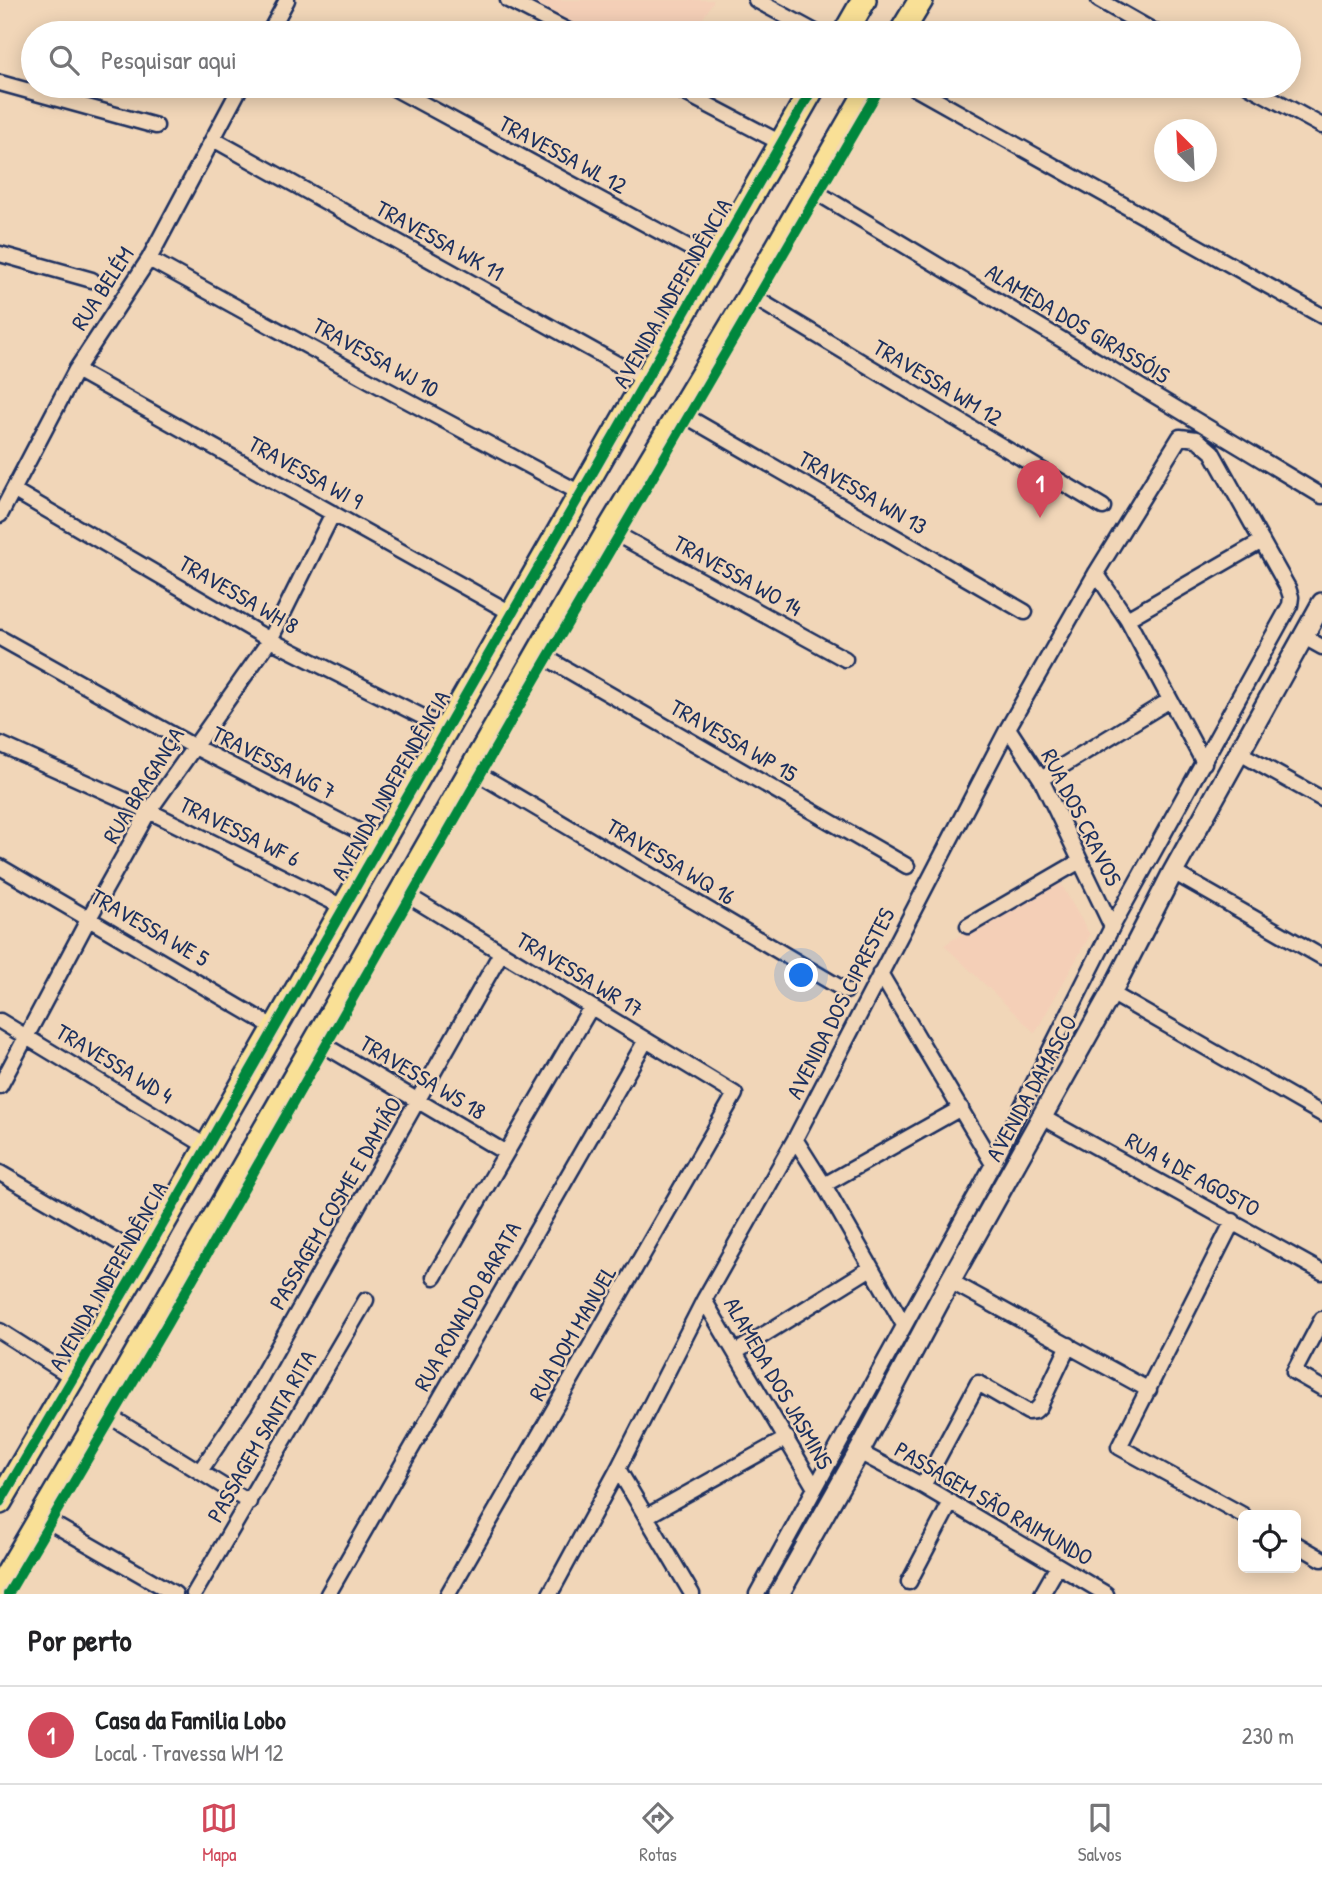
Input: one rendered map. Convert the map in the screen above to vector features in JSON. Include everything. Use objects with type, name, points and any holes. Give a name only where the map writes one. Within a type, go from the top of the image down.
[{"type":"main road","points":[[852,21],[864,0]]},
{"type":"main road","points":[[862,21],[874,0]]},
{"type":"main road","points":[[908,21],[921,0]]},
{"type":"main road","name":"AVENIDA INDEPENDÊNCIA","points":[[3,1491],[74,1378],[144,1257],[807,98]]},
{"type":"main road","points":[[824,166],[822,152],[851,98]]},
{"type":"main road","points":[[0,1587],[609,530],[750,295],[863,98]]},
{"type":"street","points":[[276,21],[287,0]]},
{"type":"street","points":[[508,0],[549,21]]},
{"type":"street","points":[[757,0],[795,21]]},
{"type":"street","points":[[1099,0],[1136,21]]},
{"type":"street","points":[[0,83],[21,89]]},
{"type":"street","points":[[54,98],[156,126]]},
{"type":"street","name":"RUA BELÉM","points":[[0,515],[76,370],[149,258],[235,98]]},
{"type":"street","name":"TRAVESSA WL 12","points":[[412,98],[714,261]]},
{"type":"street","points":[[695,98],[781,143]]},
{"type":"street","points":[[932,98],[1322,316]]},
{"type":"street","points":[[1271,98],[1322,126]]},
{"type":"street","name":"TRAVESSA WK 11","points":[[213,139],[646,380]]},
{"type":"street","name":"ALAMEDA DOS GIRASSÓIS","points":[[811,189],[1322,496]]},
{"type":"street","points":[[0,254],[92,279]]},
{"type":"street","name":"TRAVESSA WJ 10","points":[[149,258],[582,494]]},
{"type":"street","name":"TRAVESSA WM 12","points":[[750,295],[1103,507]]},
{"type":"street","name":"TRAVESSA WI 9","points":[[76,370],[513,614]]},
{"type":"street","name":"TRAVESSA WN 13","points":[[679,412],[1025,611]]},
{"type":"street","name":"AVENIDA DOS CIPRESTES","points":[[550,1594],[618,1469],[704,1300],[795,1139],[1008,729],[1096,573],[1180,437],[1197,439],[1212,452],[1262,541]]},
{"type":"street","name":"TRAVESSA WH 8","points":[[13,490],[270,640],[447,729]]},
{"type":"street","name":"RUA BRAGANÇA","points":[[0,1086],[149,811],[270,640],[333,513]]},
{"type":"street","name":"TRAVESSA WO 14","points":[[609,530],[845,660]]},
{"type":"street","points":[[1127,619],[1262,541]]},
{"type":"street","name":"AVENIDA DAMASCO","points":[[757,1594],[993,1164],[1112,927],[1290,606],[1288,588],[1262,541]]},
{"type":"street","points":[[1096,573],[1127,619],[1204,763]]},
{"type":"street","name":"AVENIDA DAMASCO","points":[[779,1594],[1111,993],[1238,752],[1322,604]]},
{"type":"street","points":[[1304,637],[1322,647]]},
{"type":"street","name":"TRAVESSA WG 7","points":[[0,638],[193,746],[382,842]]},
{"type":"street","name":"TRAVESSA WP 15","points":[[538,653],[907,866]]},
{"type":"street","points":[[1041,779],[1170,700]]},
{"type":"street","name":"RUA DOS CRAVOS","points":[[1008,729],[1041,779],[1112,927]]},
{"type":"street","name":"TRAVESSA WF 6","points":[[0,744],[149,811],[343,907]]},
{"type":"street","points":[[1238,752],[1322,799]]},
{"type":"street","name":"TRAVESSA WQ 16","points":[[472,770],[846,991]]},
{"type":"street","points":[[968,926],[1080,861]]},
{"type":"street","name":"TRAVESSA WE 5","points":[[0,867],[275,1028]]},
{"type":"street","points":[[1173,872],[1322,957]]},
{"type":"street","name":"TRAVESSA WR 17","points":[[402,892],[735,1094]]},
{"type":"street","name":"PASSAGEM COSME E DAMIÃO","points":[[200,1471],[245,1405],[501,953]]},
{"type":"street","points":[[880,973],[993,1164]]},
{"type":"street","points":[[1111,993],[1322,1114]]},
{"type":"street","points":[[434,1278],[591,1007]]},
{"type":"street","name":"TRAVESSA WD 4","points":[[0,1021],[206,1146]]},
{"type":"street","name":"RUA RONALDO BARATA","points":[[328,1594],[646,1040]]},
{"type":"street","name":"TRAVESSA WS 18","points":[[317,1041],[506,1153]]},
{"type":"street","name":"RUA DOM MANUEL","points":[[449,1594],[735,1094]]},
{"type":"street","points":[[824,1185],[961,1108]]},
{"type":"street","name":"RUA 4 DE AGOSTO","points":[[1042,1117],[1322,1272]]},
{"type":"street","points":[[795,1139],[904,1325]]},
{"type":"street","points":[[0,1173],[144,1257]]},
{"type":"street","points":[[1233,1221],[1119,1447],[1238,1512]]},
{"type":"street","points":[[736,1352],[871,1268]]},
{"type":"street","points":[[950,1281],[1149,1390]]},
{"type":"street","name":"PASSAGEM SANTA RITA","points":[[194,1594],[366,1300]]},
{"type":"street","name":"ALAMEDA DOS JASMINS","points":[[704,1300],[815,1488]]},
{"type":"street","points":[[1322,1319],[1294,1372],[1322,1388]]},
{"type":"street","points":[[0,1331],[74,1378]]},
{"type":"street","points":[[923,1486],[978,1382],[1028,1412],[1035,1411],[1040,1406],[1069,1345]]},
{"type":"street","points":[[103,1412],[249,1502]]},
{"type":"street","points":[[647,1516],[786,1438]]},
{"type":"street","name":"PASSAGEM SÃO RAIMUNDO","points":[[859,1452],[951,1502],[1107,1594]]},
{"type":"street","points":[[618,1469],[692,1594]]},
{"type":"street","points":[[909,1583],[951,1502]]},
{"type":"street","points":[[41,1517],[175,1594]]},
{"type":"street","points":[[1301,1547],[1322,1559]]},
{"type":"street","points":[[1042,1594],[1058,1566]]},
{"type":"shaded area","points":[[530,0],[714,0],[701,21],[568,21]]},
{"type":"shaded area","points":[[1057,877],[1090,935],[1035,1033],[944,945]]},
{"type":"cycle path","points":[[0,1502],[144,1257],[807,98]]},
{"type":"cycle path","points":[[8,1594],[167,1324],[520,705],[874,98]]},
{"type":"place","name":"Casa da Familia Lobo","points":[[1040,518]]}]
